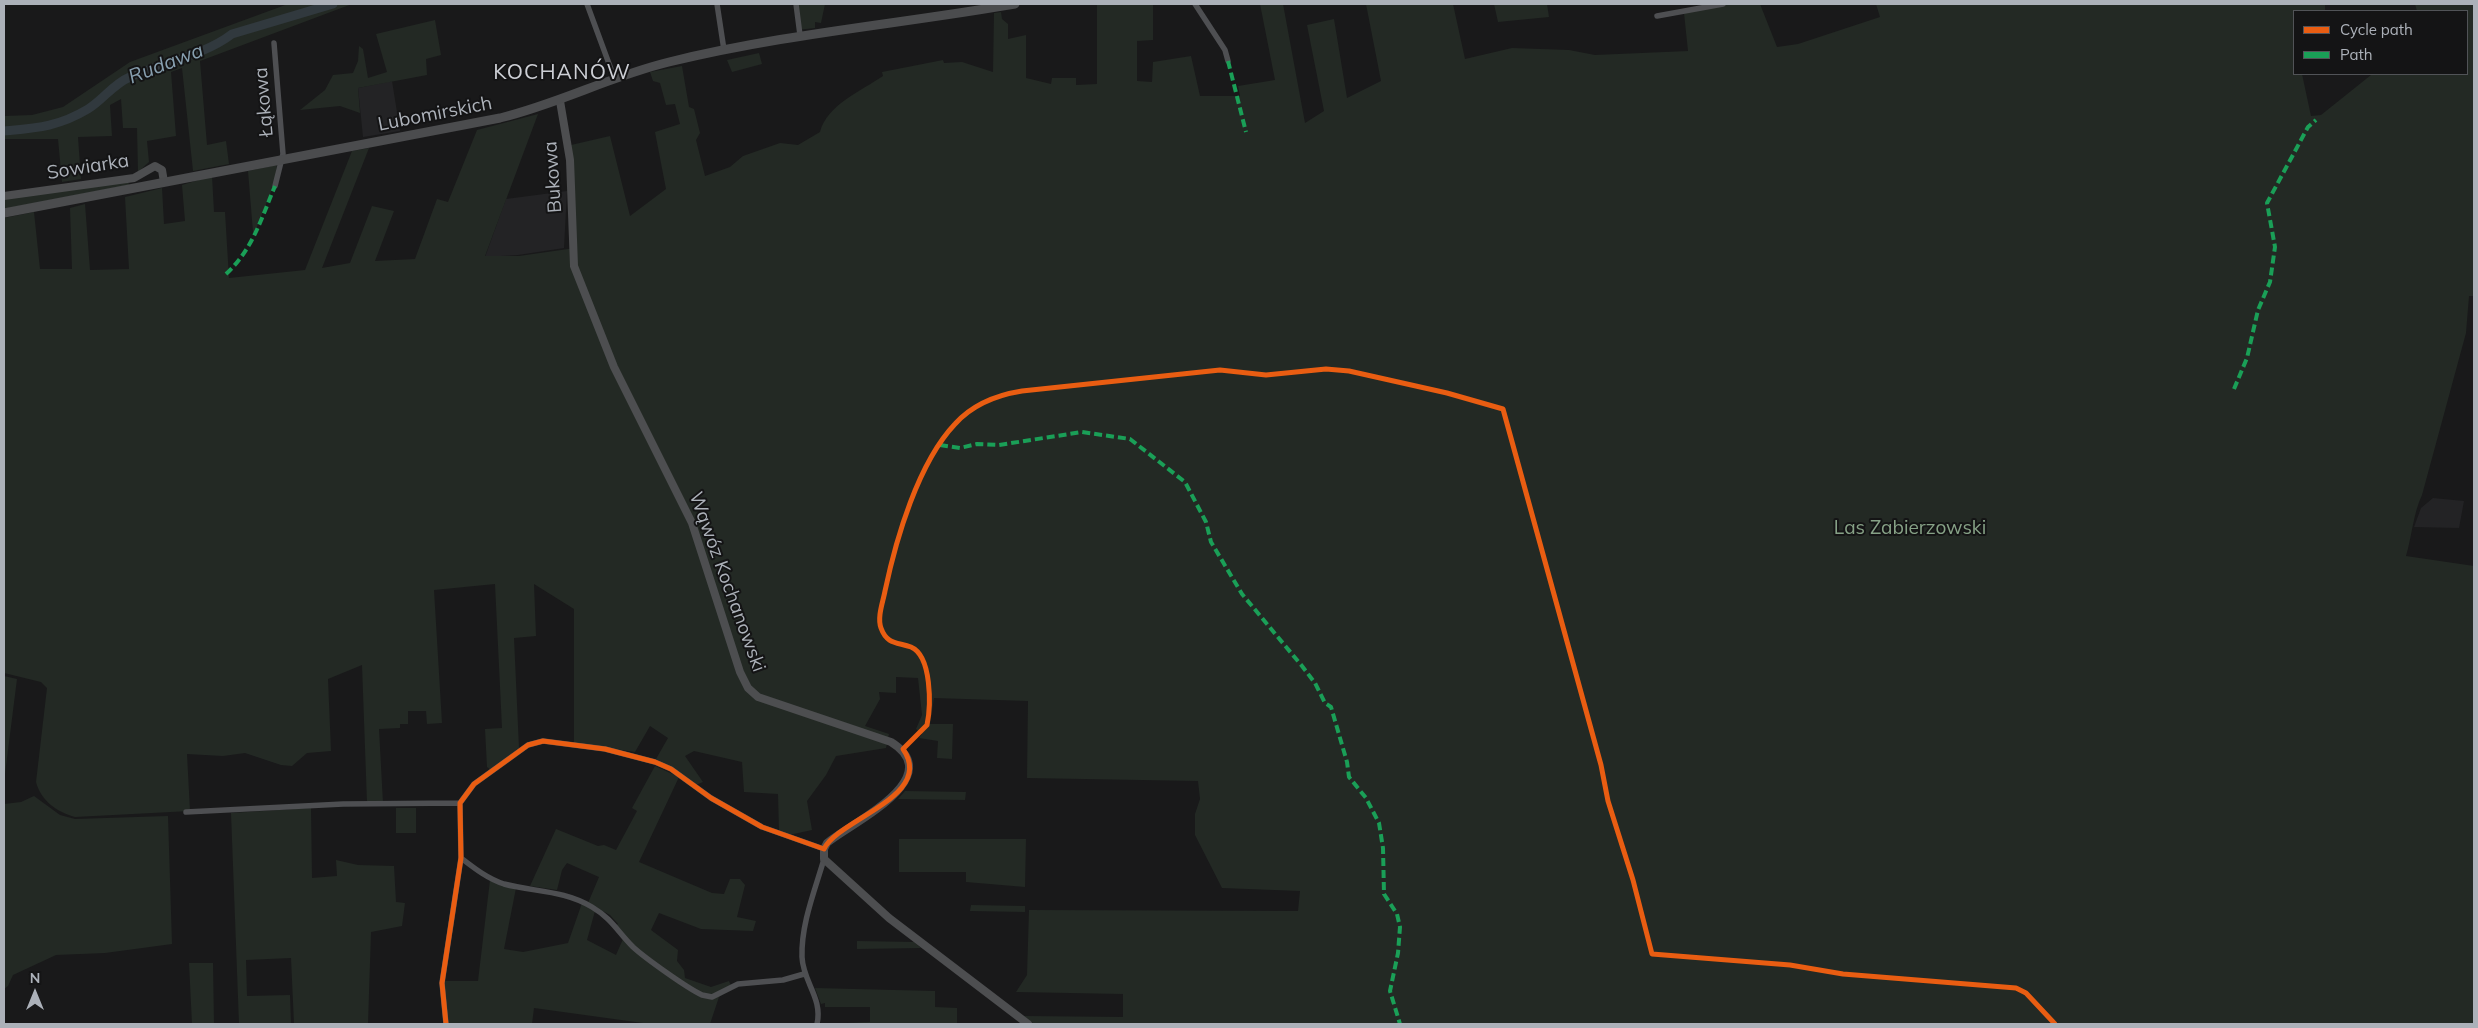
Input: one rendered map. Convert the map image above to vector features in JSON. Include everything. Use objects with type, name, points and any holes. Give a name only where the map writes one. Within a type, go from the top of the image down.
[{"type":"main road","name":"Lubomirskich","points":[[4,214],[487,121],[560,101],[656,66],[724,50],[800,35],[881,26],[974,7],[1015,4]]},
{"type":"street","points":[[587,4],[615,80]]},
{"type":"street","points":[[717,4],[724,50]]},
{"type":"street","points":[[796,4],[800,35]]},
{"type":"street","points":[[1195,4],[1224,50],[1228,61]]},
{"type":"street","points":[[1657,16],[1723,4]]},
{"type":"street","name":"Łąkowa","points":[[274,43],[283,159]]},
{"type":"street","name":"Bukowa","points":[[560,101],[570,160],[572,252]]},
{"type":"street","points":[[275,186],[283,159]]},
{"type":"street","name":"Sowiarka","points":[[4,196],[134,178],[155,166],[162,170],[164,182]]},
{"type":"street","name":"Wąwóz Kochanowski","points":[[572,252],[574,266],[580,283],[614,367],[692,523],[740,672],[748,688],[758,697],[775,704],[892,742],[902,749],[909,763],[908,773],[902,787],[882,804],[831,840],[824,849]]},
{"type":"street","points":[[446,1024],[442,983],[461,858],[460,803],[474,784],[528,744],[543,741],[605,749],[671,769],[735,813],[762,827],[824,849],[824,858],[802,937],[804,974],[819,1008],[817,1024]]},
{"type":"street","points":[[186,812],[344,804],[460,803]]},
{"type":"street","points":[[461,858],[488,877],[503,883],[562,893],[591,906],[614,923],[625,938],[645,957],[702,995],[712,996],[738,984],[783,980],[804,974]]},
{"type":"street","points":[[824,858],[888,918],[1028,1024]]},
{"type":"shaded area","points":[[392,81],[400,131],[363,137],[358,88]]},
{"type":"shaded area","points":[[567,191],[564,248],[518,255],[485,257],[506,199]]},
{"type":"shaded area","points":[[2433,498],[2464,501],[2459,528],[2414,527],[2421,508]]},
{"type":"green space","points":[[288,4],[352,4],[200,61],[207,145],[226,141],[229,164],[193,171],[182,68],[171,72],[176,136],[147,141],[149,162],[138,172],[137,128],[123,128],[121,99],[110,105],[112,136],[78,137],[81,179],[62,182],[58,139],[4,139],[4,116],[32,115],[63,107],[130,62]]},
{"type":"green space","points":[[794,4],[825,4],[821,23],[815,22],[815,28],[797,30]]},
{"type":"green space","name":"Las Zabierzowski","points":[[1097,4],[1153,4],[1153,40],[1137,41],[1137,81],[1152,82],[1153,62],[1191,56],[1200,96],[1240,96],[1238,86],[1275,80],[1260,4],[1283,4],[1305,123],[1324,111],[1307,25],[1334,19],[1347,98],[1381,81],[1366,4],[1453,4],[1465,59],[1512,48],[1569,50],[1595,55],[1688,51],[1684,13],[1727,4],[1760,4],[1777,47],[1798,44],[1880,17],[1876,4],[2325,4],[2325,10],[2293,10],[2293,75],[2302,75],[2311,116],[2321,115],[2371,75],[2468,75],[2468,10],[2417,10],[2415,4],[2474,4],[2474,296],[2469,296],[2466,333],[2406,556],[2474,566],[2474,1024],[1034,1024],[1024,1016],[1123,1017],[1123,994],[1016,992],[1027,975],[1029,910],[1298,911],[1300,891],[1222,888],[1195,835],[1195,814],[1200,799],[1198,781],[1027,778],[1028,701],[934,698],[930,724],[953,724],[952,759],[937,758],[938,741],[919,738],[922,734],[916,729],[922,715],[918,678],[896,677],[896,693],[879,692],[880,699],[865,726],[889,734],[886,748],[836,756],[826,775],[807,801],[812,830],[789,835],[779,831],[778,794],[744,792],[742,762],[694,751],[685,756],[703,782],[696,785],[656,759],[668,738],[650,726],[635,752],[574,743],[574,609],[534,584],[536,636],[514,638],[519,748],[491,770],[487,767],[485,729],[502,728],[495,584],[434,590],[442,723],[427,724],[426,711],[408,711],[408,724],[400,724],[400,728],[379,729],[383,803],[367,803],[362,665],[328,679],[331,751],[307,753],[292,766],[281,765],[245,753],[223,756],[187,754],[190,811],[75,817],[56,809],[42,795],[36,782],[47,688],[41,682],[4,673],[4,218],[34,212],[40,269],[72,269],[70,208],[85,204],[90,270],[129,269],[125,197],[162,188],[164,224],[185,221],[182,185],[212,176],[214,212],[225,212],[229,278],[305,270],[352,151],[369,148],[322,268],[350,263],[372,206],[394,211],[375,261],[415,259],[437,199],[448,202],[477,130],[538,114],[485,256],[519,256],[575,248],[571,145],[610,136],[630,216],[666,189],[655,132],[680,124],[675,104],[666,105],[660,83],[653,81],[650,72],[682,66],[689,107],[694,109],[700,133],[696,140],[705,176],[730,167],[743,156],[780,143],[798,145],[820,132],[824,122],[837,106],[883,76],[882,72],[943,60],[944,63],[962,62],[993,72],[994,13],[1001,12],[1002,19],[1008,24],[1008,39],[1026,35],[1026,78],[1051,84],[1052,78],[1076,78],[1076,85],[1097,84]]},
{"type":"green space","points":[[1494,4],[1547,4],[1549,17],[1498,22]]},
{"type":"green space","points":[[435,20],[441,55],[426,59],[427,75],[358,88],[360,113],[340,106],[300,110],[325,90],[333,75],[353,73],[358,61],[359,46],[363,49],[368,78],[387,72],[376,34]]},
{"type":"green space","points":[[759,53],[762,64],[732,72],[727,60]]},
{"type":"green space","points":[[277,165],[274,184],[255,232],[253,232],[248,171]]},
{"type":"green space","points":[[128,180],[129,185],[4,209],[4,199]]},
{"type":"green space","points":[[4,676],[17,679],[4,782]]},
{"type":"green space","points":[[655,766],[679,777],[639,862],[712,893],[724,894],[730,879],[740,879],[745,885],[737,917],[756,921],[753,931],[701,929],[659,913],[651,930],[678,950],[677,961],[684,970],[685,978],[711,987],[729,981],[732,988],[719,997],[710,1024],[650,1024],[534,1008],[532,1024],[448,1024],[444,981],[478,981],[490,880],[516,888],[504,949],[523,952],[568,943],[582,903],[595,911],[587,940],[616,955],[623,939],[615,926],[618,924],[610,915],[588,903],[599,877],[567,863],[562,870],[557,890],[530,886],[556,829],[598,846],[604,845],[616,850],[637,811],[632,808]]},
{"type":"green space","points":[[905,791],[966,792],[965,800],[898,799]]},
{"type":"green space","points":[[34,796],[60,815],[75,819],[168,816],[172,944],[105,953],[56,955],[13,975],[8,986],[4,989],[4,804],[21,802]]},
{"type":"green space","points":[[311,808],[312,878],[337,876],[336,860],[358,865],[394,866],[396,902],[405,903],[402,926],[371,932],[368,1024],[294,1024],[291,958],[246,960],[247,996],[290,995],[291,1024],[239,1024],[231,813]]},
{"type":"green space","points":[[396,808],[416,808],[416,833],[396,833]]},
{"type":"green space","points":[[899,839],[1026,839],[1025,887],[966,882],[966,872],[899,872]]},
{"type":"green space","points":[[971,905],[1025,906],[1025,912],[970,911]]},
{"type":"green space","points":[[857,941],[914,942],[921,948],[857,949]]},
{"type":"green space","points":[[189,963],[213,963],[214,1024],[192,1024]]},
{"type":"green space","points":[[815,988],[935,991],[935,1007],[957,1008],[957,1024],[824,1024],[870,1022],[870,1007],[825,1007],[825,1003],[821,1004]]},
{"type":"waterway","name":"Rudawa","points":[[4,131],[37,127],[67,120],[88,109],[118,84],[130,77],[209,48],[232,34],[333,4]]},
{"type":"marked path","points":[[1228,61],[1246,132]]},
{"type":"marked path","points":[[2234,389],[2247,358],[2258,310],[2270,282],[2275,247],[2267,203],[2308,127],[2316,120]]},
{"type":"marked path","points":[[226,274],[250,244],[275,186]]},
{"type":"marked path","points":[[940,445],[960,448],[977,444],[999,445],[1082,432],[1130,439],[1185,482],[1206,522],[1211,542],[1242,594],[1302,666],[1315,683],[1325,703],[1331,707],[1347,762],[1349,777],[1366,798],[1379,823],[1383,848],[1384,894],[1397,914],[1400,927],[1398,953],[1390,991],[1400,1024]]},
{"type":"cycle path","points":[[446,1024],[442,983],[461,858],[460,803],[474,784],[528,745],[543,741],[605,749],[655,762],[671,769],[711,798],[762,827],[824,849],[833,838],[847,827],[896,793],[907,780],[910,766],[903,749],[927,725],[929,694],[923,660],[918,652],[911,647],[893,642],[886,637],[880,624],[881,610],[895,548],[919,480],[942,440],[969,411],[994,398],[1022,391],[1220,370],[1266,375],[1326,369],[1349,371],[1447,393],[1503,409],[1601,765],[1608,801],[1633,880],[1652,954],[1790,965],[1843,974],[2016,988],[2026,993],[2055,1024]]},
{"type":"district","name":"KOCHANÓW","points":[[562,73]]}]
